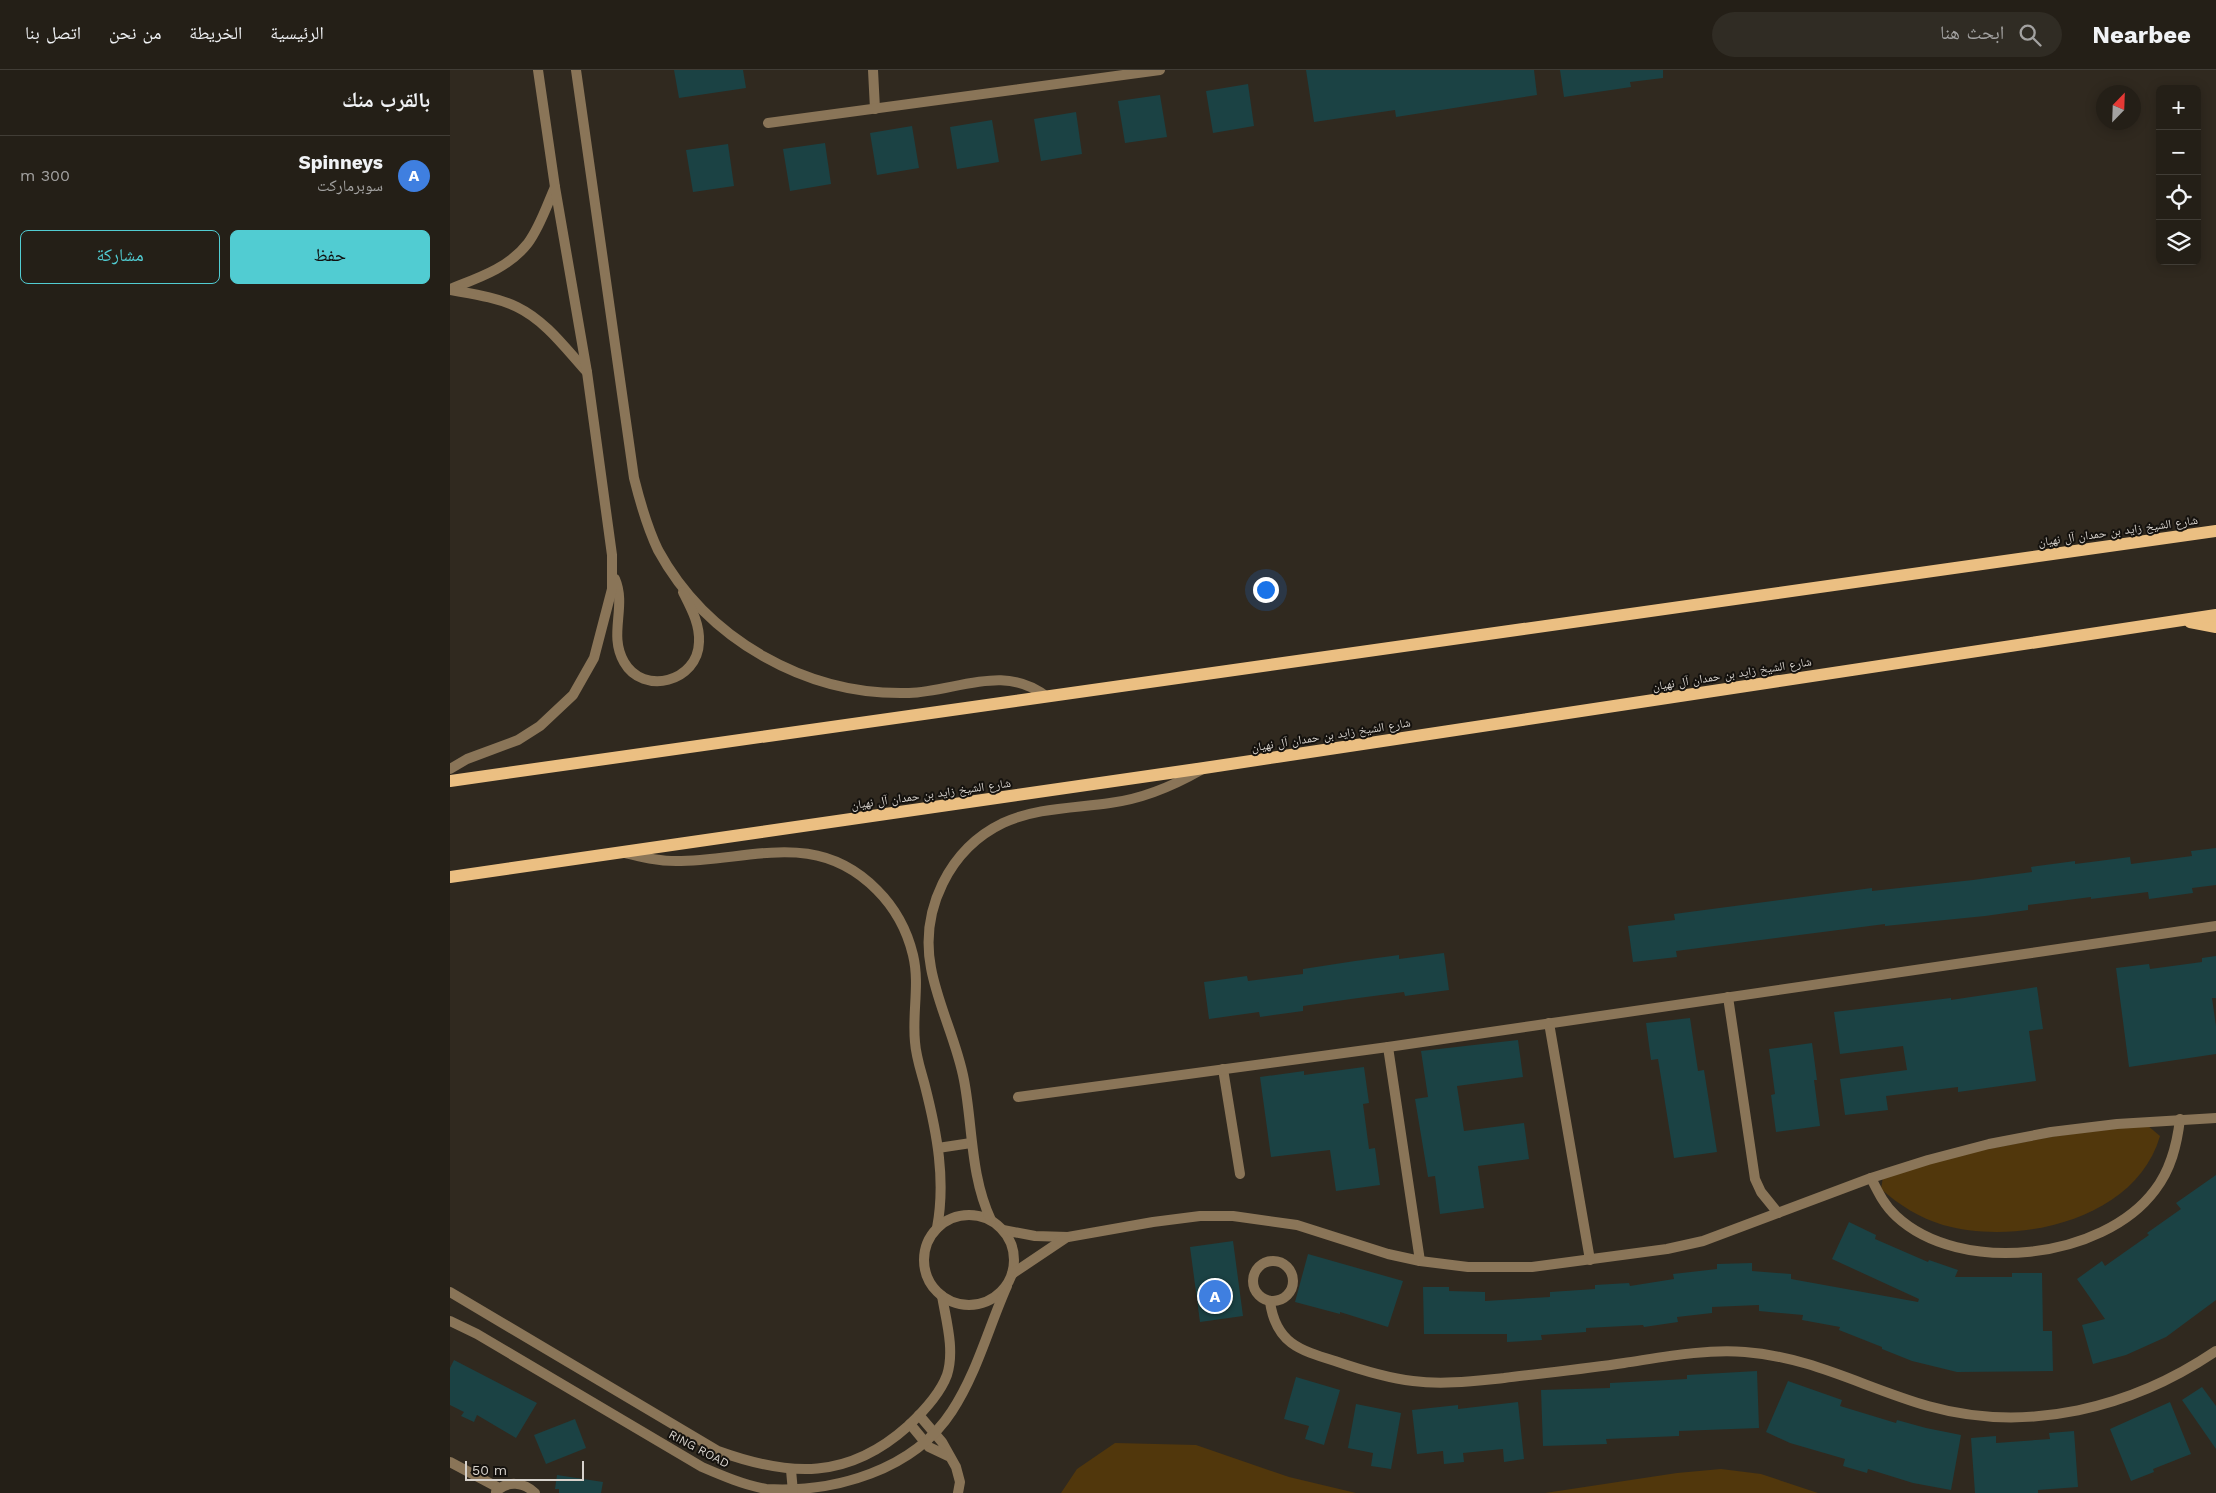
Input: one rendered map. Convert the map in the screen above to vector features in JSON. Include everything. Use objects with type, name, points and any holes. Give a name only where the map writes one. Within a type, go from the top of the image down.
[{"type":"main road","name":"شارع الشيخ زايد بن حمدان آل نهيان","points":[[450,781],[2214,531]]},
{"type":"main road","name":"شارع الشيخ زايد بن حمدان آل نهيان","points":[[450,877],[1204,768],[2216,615]]},
{"type":"main road","points":[[2183,620],[2216,627]]},
{"type":"street","points":[[538,70],[555,188],[586,372],[613,574],[619,591],[616,639],[619,651],[632,672],[642,679],[653,682],[676,677],[686,670],[695,658],[699,645],[695,615],[679,582],[657,548],[640,503],[634,478],[576,70]]},
{"type":"street","points":[[874,70],[875,109]]},
{"type":"street","points":[[768,123],[1160,70]]},
{"type":"street","points":[[450,290],[496,270],[516,257],[529,242],[555,188]]},
{"type":"street","points":[[450,290],[498,300],[532,316],[586,372]]},
{"type":"street","points":[[450,769],[467,759],[518,740],[540,726],[573,695],[594,658],[610,604],[613,574]]},
{"type":"street","points":[[679,582],[712,618],[757,652],[821,682],[862,692],[910,692],[938,690],[996,679],[1011,679],[1026,683],[1047,696]]},
{"type":"street","points":[[991,1220],[977,1182],[964,1080],[935,985],[928,953],[928,937],[934,905],[952,866],[980,837],[1015,818],[1041,812],[1131,799],[1168,786],[1204,768]]},
{"type":"street","points":[[623,852],[640,857],[675,861],[768,851],[796,851],[837,862],[872,885],[899,917],[914,956],[916,984],[915,1042],[938,1148],[942,1185],[937,1228]]},
{"type":"street","points":[[1018,1097],[1388,1047],[2216,926]]},
{"type":"street","points":[[1728,997],[1755,1178],[1761,1192],[1778,1213]]},
{"type":"street","points":[[1549,1023],[1590,1260]]},
{"type":"street","points":[[1388,1047],[1420,1261]]},
{"type":"street","points":[[1223,1069],[1240,1174]]},
{"type":"street","points":[[1003,1230],[1035,1236],[1068,1236],[1200,1216],[1233,1216],[1297,1226],[1388,1254],[1420,1261],[1493,1268],[1532,1267],[1590,1260],[1703,1241],[1871,1178],[1963,1150],[2051,1132],[2180,1119],[2216,1118]]},
{"type":"street","points":[[1871,1178],[1886,1205],[1897,1217],[1926,1235],[1982,1252],[2015,1254],[2056,1249],[2101,1231],[2140,1206],[2154,1191],[2165,1174],[2173,1155],[2180,1119]]},
{"type":"street","points":[[938,1148],[972,1143]]},
{"type":"street","points":[[963,1215],[977,1215],[991,1220],[1003,1230],[1014,1250],[1012,1274],[1007,1286],[998,1295],[976,1305],[952,1302],[942,1296],[931,1284],[925,1270],[924,1255],[928,1240],[937,1228],[949,1219],[963,1215]]},
{"type":"street","points":[[1012,1274],[1068,1236]]},
{"type":"street","points":[[1270,1302],[1277,1302],[1289,1295],[1294,1283],[1290,1270],[1285,1265],[1273,1261],[1260,1265],[1253,1277],[1252,1283],[1258,1295],[1270,1302],[1277,1328],[1296,1347],[1309,1354],[1378,1375],[1415,1382],[1446,1383],[1476,1381],[1576,1370],[1705,1352],[1743,1352],[1781,1356],[1814,1364],[1928,1406],[1967,1415],[2009,1418],[2072,1411],[2117,1401],[2174,1378],[2216,1351]]},
{"type":"street","name":"RING ROAD","points":[[450,1321],[477,1334],[702,1467],[733,1481],[766,1490],[828,1491],[861,1482],[885,1470],[908,1456],[935,1432],[960,1398],[1007,1286]]},
{"type":"street","name":"RING ROAD","points":[[450,1292],[718,1451],[754,1464],[792,1470],[825,1468],[858,1459],[888,1443],[919,1415],[935,1396],[947,1374],[949,1337],[942,1296]]},
{"type":"street","points":[[919,1415],[942,1442],[948,1456],[960,1474],[958,1493]]},
{"type":"street","points":[[910,1424],[924,1442],[935,1451],[948,1456]]},
{"type":"street","points":[[450,1462],[497,1491],[516,1483],[524,1485],[534,1493]]},
{"type":"street","points":[[792,1470],[797,1492]]},
{"type":"shaded area","points":[[2147,1125],[2160,1136],[2147,1165],[2127,1188],[2101,1207],[2071,1220],[2038,1228],[2005,1232],[1973,1231],[1943,1225],[1926,1219],[1910,1210],[1881,1189],[1883,1177],[1941,1158],[2056,1136]]},
{"type":"shaded area","points":[[1115,1443],[1196,1445],[1289,1477],[1356,1493],[1061,1493],[1077,1469]]},
{"type":"shaded area","points":[[1721,1469],[1761,1474],[1818,1493],[1545,1493],[1677,1473]]},
{"type":"building","points":[[674,70],[743,70],[746,88],[679,98]]},
{"type":"building","points":[[1306,70],[1534,70],[1537,95],[1396,117],[1395,110],[1314,122]]},
{"type":"building","points":[[1560,70],[1663,70],[1663,78],[1630,82],[1631,87],[1564,97]]},
{"type":"building","points":[[1248,84],[1254,126],[1213,133],[1206,91]]},
{"type":"building","points":[[1160,95],[1167,137],[1125,143],[1118,101]]},
{"type":"building","points":[[1076,112],[1082,154],[1041,161],[1034,119]]},
{"type":"building","points":[[992,120],[999,162],[957,169],[950,127]]},
{"type":"building","points":[[912,126],[919,168],[877,175],[870,133]]},
{"type":"building","points":[[825,143],[831,184],[790,191],[783,149]]},
{"type":"building","points":[[728,144],[734,186],[693,192],[686,150]]},
{"type":"building","points":[[2216,848],[2216,885],[2192,888],[2193,893],[2149,899],[2148,892],[2091,899],[2091,897],[2028,905],[2028,910],[1985,916],[1885,926],[1885,924],[1676,951],[1677,957],[1633,962],[1628,926],[1675,920],[1674,914],[1872,888],[1872,891],[1973,880],[2032,872],[2031,867],[2075,861],[2075,864],[2130,857],[2131,864],[2192,856],[2191,851]]},
{"type":"building","points":[[1444,953],[1449,990],[1405,996],[1404,992],[1351,999],[1303,1006],[1303,1011],[1260,1017],[1259,1012],[1209,1019],[1204,982],[1247,976],[1248,981],[1303,974],[1303,969],[1355,961],[1399,955],[1399,959]]},
{"type":"building","points":[[2216,956],[2216,998],[2212,998],[2216,1026],[2216,1054],[2129,1067],[2116,968],[2149,964],[2150,969],[2202,962],[2202,958]]},
{"type":"building","points":[[2037,987],[2043,1029],[2029,1031],[2036,1081],[1958,1092],[1958,1087],[1886,1096],[1888,1110],[1845,1115],[1840,1079],[1907,1070],[1903,1046],[1840,1054],[1834,1012],[1951,998],[1951,1000]]},
{"type":"building","points":[[1690,1018],[1698,1071],[1704,1070],[1717,1152],[1674,1158],[1658,1059],[1651,1060],[1646,1023]]},
{"type":"building","points":[[1518,1040],[1523,1077],[1457,1086],[1464,1131],[1524,1123],[1529,1159],[1478,1166],[1484,1208],[1440,1214],[1435,1176],[1428,1177],[1415,1099],[1428,1097],[1421,1051]]},
{"type":"building","points":[[1812,1043],[1817,1080],[1814,1080],[1820,1126],[1776,1132],[1771,1095],[1775,1094],[1769,1049]]},
{"type":"building","points":[[1364,1067],[1369,1103],[1363,1104],[1369,1149],[1375,1148],[1380,1185],[1336,1191],[1330,1150],[1271,1157],[1260,1077],[1304,1071],[1304,1075]]},
{"type":"building","points":[[2216,1175],[2216,1300],[2166,1337],[2126,1355],[2093,1364],[2082,1325],[2105,1319],[2077,1279],[2102,1261],[2105,1266],[2149,1235],[2147,1233],[2181,1209],[2176,1203]]},
{"type":"building","points":[[1849,1222],[1876,1235],[1875,1239],[1928,1262],[1929,1260],[1958,1270],[1955,1277],[2012,1277],[2012,1273],[2042,1273],[2043,1331],[2052,1331],[2053,1371],[1957,1372],[1912,1361],[1839,1330],[1840,1327],[1802,1320],[1803,1315],[1759,1311],[1759,1305],[1712,1307],[1712,1313],[1677,1317],[1678,1322],[1644,1327],[1643,1325],[1586,1328],[1586,1332],[1541,1335],[1542,1340],[1507,1342],[1507,1334],[1424,1334],[1423,1287],[1449,1287],[1449,1291],[1485,1292],[1485,1301],[1550,1297],[1550,1292],[1595,1289],[1595,1285],[1629,1283],[1630,1286],[1674,1279],[1673,1274],[1717,1269],[1717,1264],[1752,1263],[1752,1271],[1791,1274],[1791,1279],[1918,1302],[1919,1299],[1832,1259]]},
{"type":"building","points":[[1233,1241],[1243,1316],[1200,1322],[1190,1247]]},
{"type":"building","points":[[1308,1254],[1403,1281],[1388,1327],[1340,1312],[1340,1314],[1295,1302]]},
{"type":"building","points":[[454,1360],[537,1403],[516,1438],[477,1415],[474,1422],[461,1416],[464,1412],[450,1405],[450,1368]]},
{"type":"building","points":[[1757,1371],[1759,1428],[1679,1431],[1679,1436],[1606,1439],[1607,1444],[1543,1446],[1541,1390],[1610,1388],[1610,1383],[1687,1379],[1687,1375]]},
{"type":"building","points":[[1296,1377],[1340,1390],[1324,1445],[1305,1439],[1309,1426],[1284,1419]]},
{"type":"building","points":[[1788,1381],[1842,1400],[1840,1406],[1896,1423],[1897,1420],[1961,1435],[1951,1490],[1913,1483],[1868,1469],[1867,1473],[1843,1466],[1845,1459],[1790,1443],[1766,1432]]},
{"type":"building","points":[[2202,1387],[2216,1406],[2216,1449],[2182,1400]]},
{"type":"building","points":[[1518,1402],[1524,1459],[1504,1462],[1503,1449],[1463,1453],[1464,1462],[1444,1464],[1443,1451],[1417,1454],[1412,1410],[1458,1405],[1458,1409]]},
{"type":"building","points":[[2170,1402],[2191,1454],[2153,1469],[2154,1472],[2131,1481],[2110,1429]]},
{"type":"building","points":[[1356,1404],[1401,1413],[1391,1469],[1371,1466],[1373,1453],[1348,1448]]},
{"type":"building","points":[[575,1419],[586,1448],[546,1464],[534,1435]]},
{"type":"building","points":[[2074,1431],[2078,1487],[2038,1490],[2038,1493],[1975,1493],[1971,1438],[1996,1436],[1996,1443],[2050,1439],[2049,1433]]},
{"type":"building","points":[[557,1475],[603,1482],[601,1493],[559,1493],[559,1489],[555,1489]]},
{"type":"place","name":"Spinneys","points":[[1215,1296]]}]
